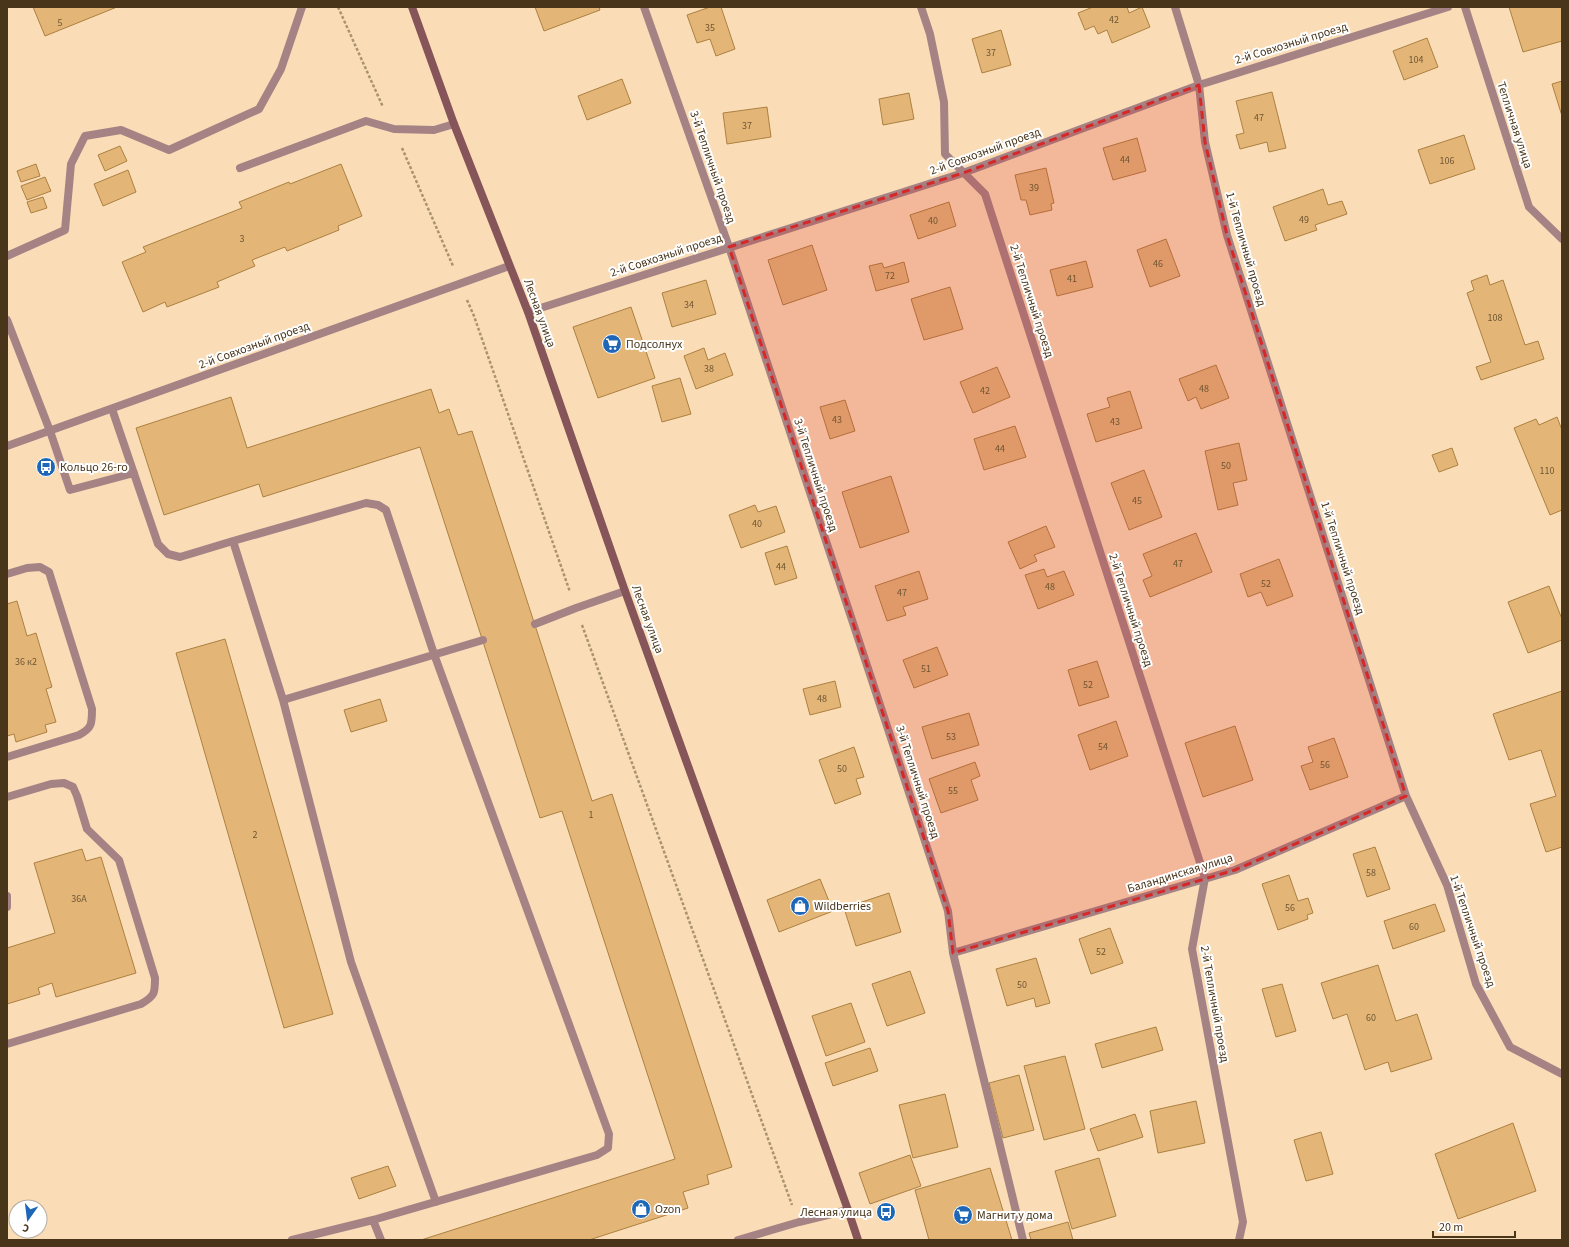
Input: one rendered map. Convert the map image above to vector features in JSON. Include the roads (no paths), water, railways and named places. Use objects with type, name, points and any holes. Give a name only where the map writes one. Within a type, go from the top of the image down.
[{"type":"street","points":[[7,256],[65,230],[71,164],[85,136],[121,130],[169,150],[259,110],[281,70],[302,7]]},
{"type":"street","name":"Лесная улица","points":[[412,7],[454,124],[528,312],[625,592],[858,1240]]},
{"type":"street","name":"3-й Тепличный проезд","points":[[644,7],[729,247],[948,911],[953,953],[1024,1240]]},
{"type":"street","name":"2-й Тепличный проезд","points":[[921,7],[930,34],[944,102],[945,154],[985,194],[1205,878],[1192,949],[1243,1222],[1239,1240]]},
{"type":"street","name":"1-й Тепличный проезд","points":[[1175,7],[1199,84],[1205,142],[1227,234],[1406,796],[1447,885],[1476,984],[1510,1048],[1562,1074]]},
{"type":"street","name":"2-й Совхозный проезд","points":[[528,312],[963,173],[1199,84],[1448,7]]},
{"type":"street","name":"Тепличная улица","points":[[1465,7],[1529,207],[1562,239]]},
{"type":"street","points":[[240,168],[366,121],[394,130],[434,130],[454,124]]},
{"type":"street","name":"2-й Совхозный проезд","points":[[7,446],[509,266]]},
{"type":"street","points":[[7,320],[50,431],[70,490],[134,473]]},
{"type":"street","points":[[112,409],[158,544],[168,554],[180,556],[366,503],[378,505],[386,510],[434,654],[609,1134],[608,1148],[597,1155],[373,1220],[292,1240]]},
{"type":"street","points":[[233,541],[283,700],[351,962],[436,1202]]},
{"type":"street","points":[[7,574],[40,566],[49,572],[92,709],[92,721],[88,730],[78,735],[7,757]]},
{"type":"street","points":[[535,624],[576,608],[625,592]]},
{"type":"street","points":[[283,700],[483,640]]},
{"type":"street","points":[[7,798],[51,784],[64,783],[73,787],[87,829],[119,860],[155,978],[155,990],[151,998],[142,1004],[7,1044]]},
{"type":"street","name":"Баландинская улица","points":[[953,953],[1235,870],[1406,796]]},
{"type":"street","points":[[7,896],[7,907]]},
{"type":"street","points":[[738,1240],[799,1222],[848,1210]]},
{"type":"street","points":[[373,1220],[381,1240]]},
{"type":"place","name":"Подсолнух","points":[[612,344]]},
{"type":"place","name":"Кольцо 26-го","points":[[46,467]]},
{"type":"place","name":"Wildberries","points":[[800,906]]},
{"type":"place","name":"Ozon","points":[[641,1209]]},
{"type":"place","name":"Лесная улица","points":[[886,1212]]},
{"type":"place","name":"Магнит у дома","points":[[963,1215]]}]
